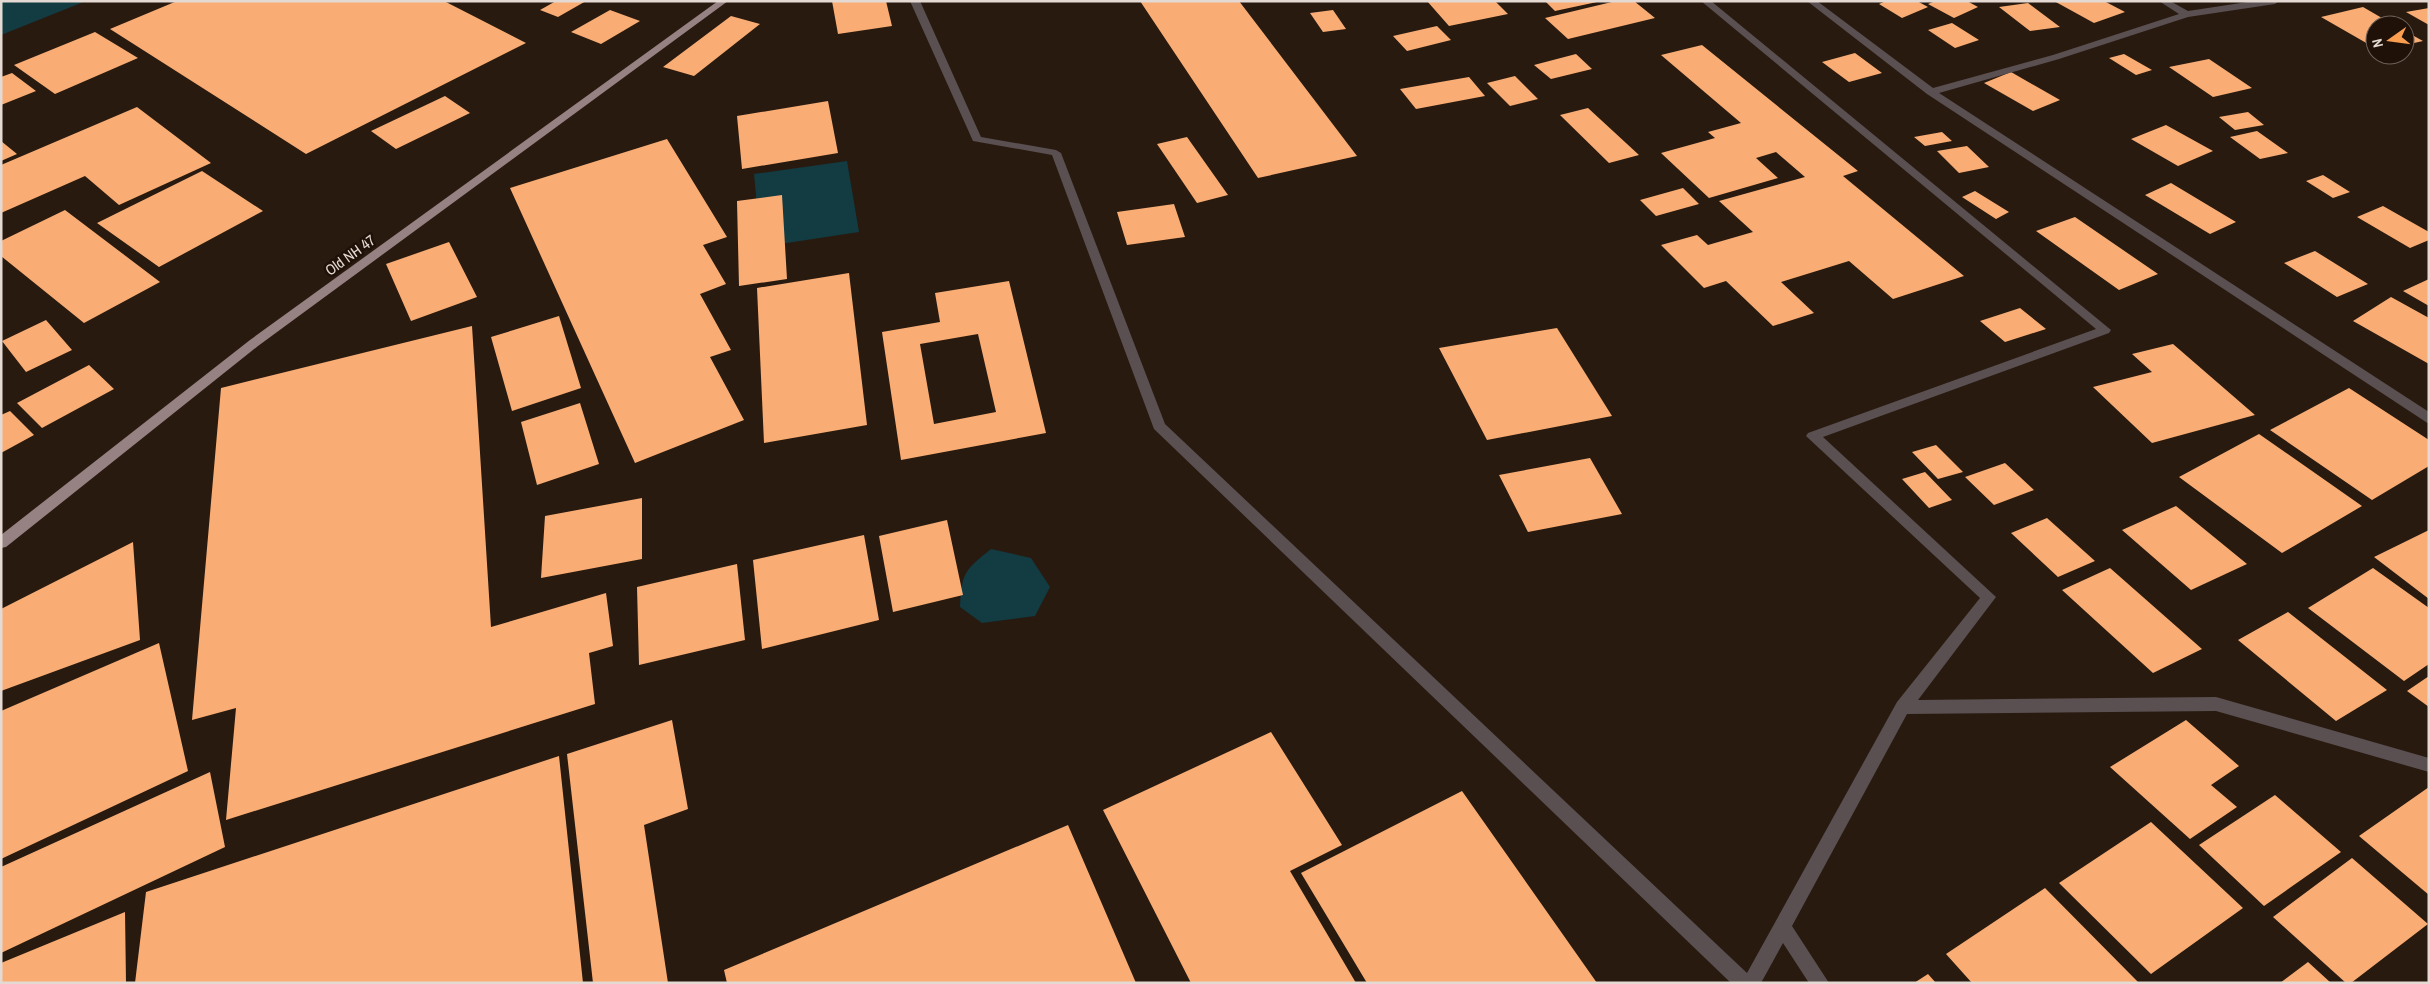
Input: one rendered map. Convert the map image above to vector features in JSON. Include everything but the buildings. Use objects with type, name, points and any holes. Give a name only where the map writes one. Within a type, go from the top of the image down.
[{"type":"main road","name":"Old NH 47","points":[[1,543],[254,342],[724,1]]},
{"type":"street","points":[[915,1],[977,139],[1056,153],[1159,426],[1744,983]]},
{"type":"street","points":[[1705,1],[2105,330],[1813,436],[1989,598],[1903,707],[1751,983]]},
{"type":"street","points":[[1811,1],[1931,92],[2429,419]]},
{"type":"street","points":[[2163,1],[2187,14]]},
{"type":"street","points":[[1931,92],[2056,57],[2187,14],[2275,1]]},
{"type":"street","points":[[1903,707],[2216,704],[2429,764]]},
{"type":"street","points":[[1782,927],[1820,983]]},
{"type":"water","points":[[1,1],[86,1],[1,35]]},
{"type":"water","points":[[847,161],[859,232],[761,247],[754,174]]},
{"type":"water","points":[[991,549],[1031,558],[1050,587],[1035,616],[982,623],[960,607],[962,586],[966,573],[975,562]]}]
